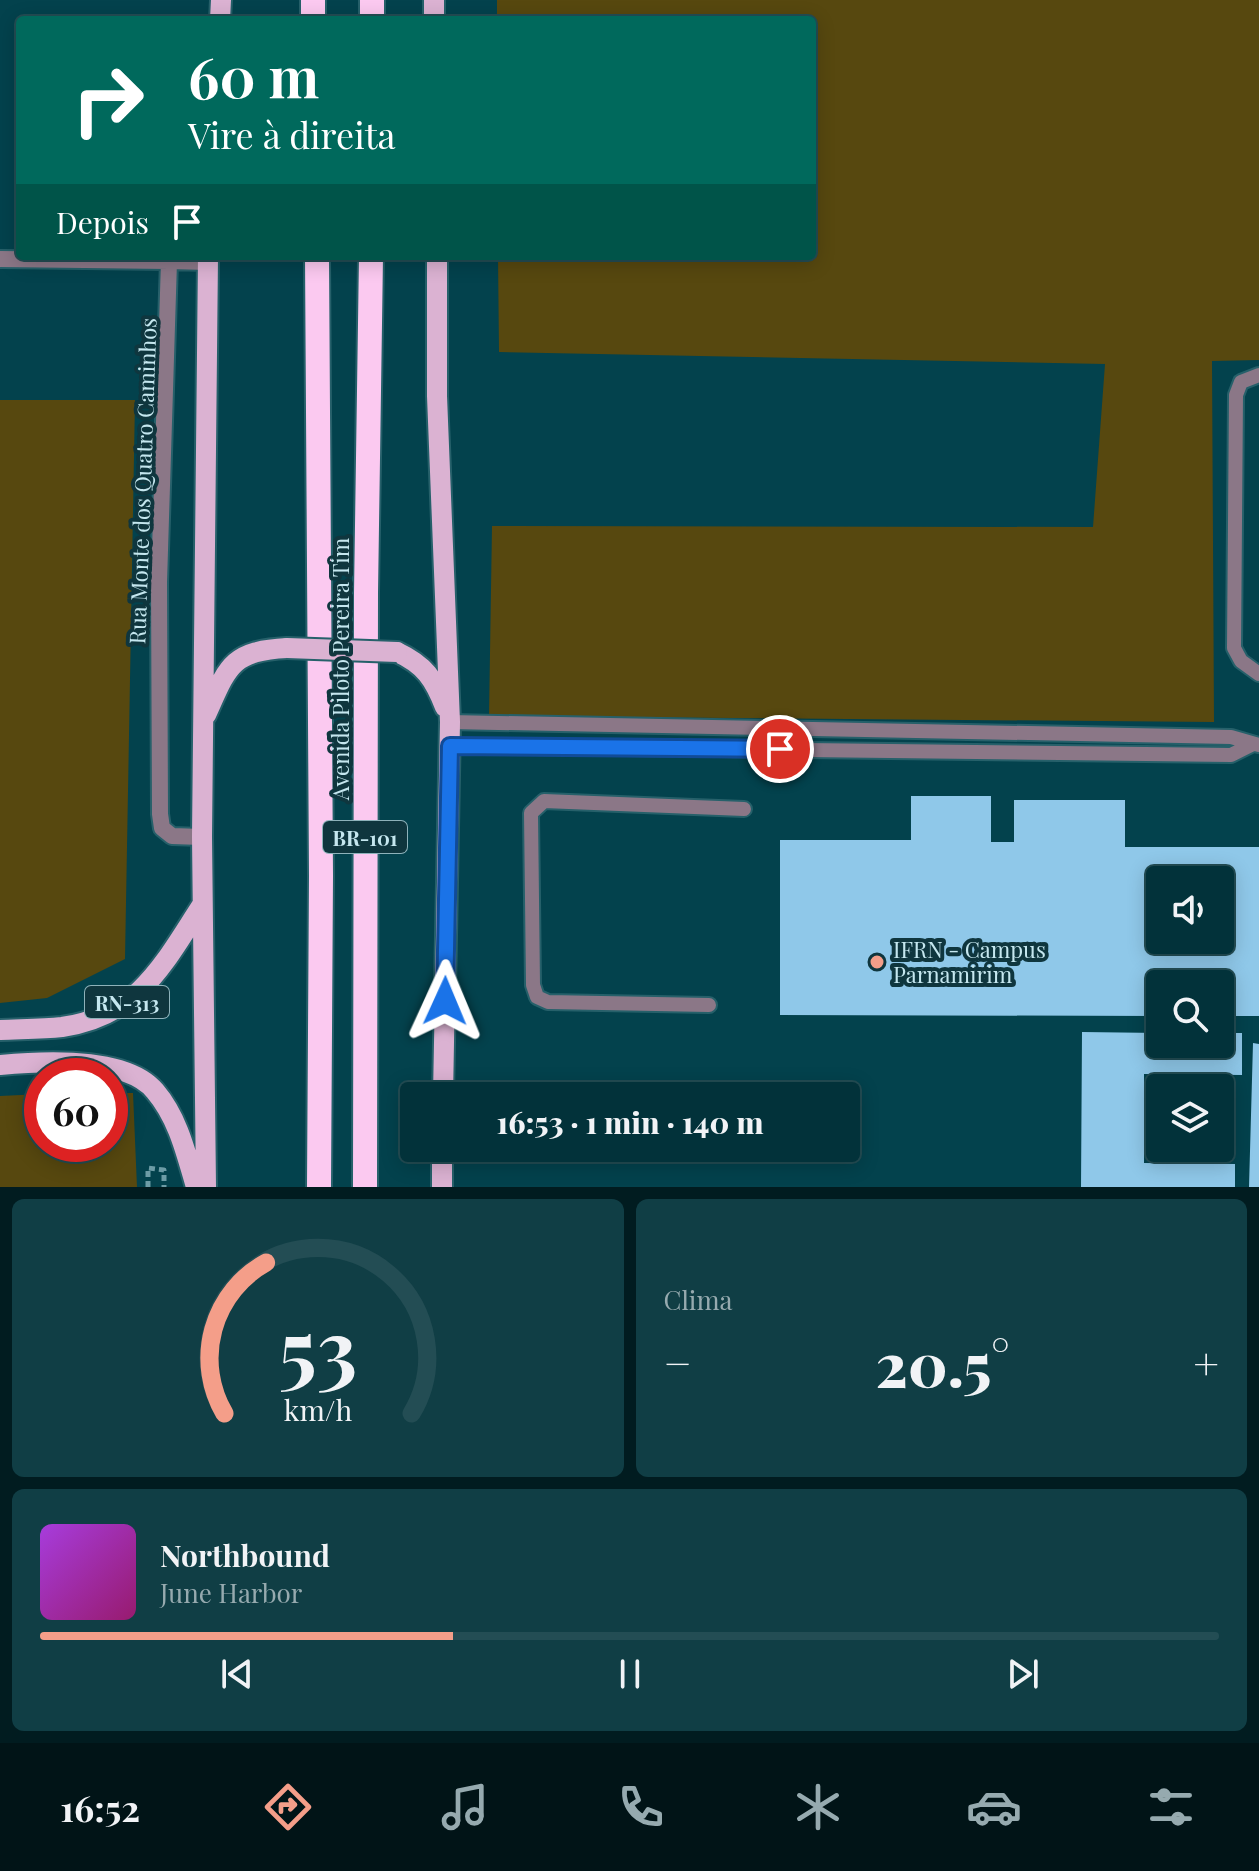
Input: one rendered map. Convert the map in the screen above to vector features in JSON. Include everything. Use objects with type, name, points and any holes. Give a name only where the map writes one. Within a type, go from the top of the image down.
[{"type":"highway","name":"Avenida Piloto Pereira Tim","points":[[317,260],[320,488],[319,1187]]},
{"type":"highway","name":"Avenida Piloto Pereira Tim","points":[[365,1187],[367,488],[371,260]]},
{"type":"main road","points":[[206,1187],[202,837],[208,260]]},
{"type":"main road","points":[[437,260],[437,396],[450,722],[443,1082]]},
{"type":"main road","points":[[203,721],[222,679],[237,661],[254,650],[287,648],[397,652],[422,665],[434,678],[450,722]]},
{"type":"main road","name":"RN-313","points":[[0,1030],[65,1027],[120,1007],[156,978],[202,905]]},
{"type":"main road","points":[[0,1065],[75,1062],[142,1080],[153,1088],[178,1128],[196,1187]]},
{"type":"main road","points":[[442,1162],[442,1187]]},
{"type":"street","points":[[84,260],[188,260]]},
{"type":"street","name":"Rua Monte dos Quatro Caminhos","points":[[169,261],[159,582],[160,814],[162,828],[172,836],[202,837]]},
{"type":"lane","points":[[1259,375],[1241,382],[1236,395],[1234,648],[1241,661],[1259,674]]},
{"type":"lane","points":[[450,722],[1231,737],[1255,745]]},
{"type":"lane","points":[[779,726],[780,749]]},
{"type":"lane","points":[[450,746],[1231,755],[1255,745]]},
{"type":"lane","points":[[709,1005],[548,1002],[537,997],[533,985],[531,813],[544,801],[744,809]]},
{"type":"path","points":[[148,1187],[148,1168],[164,1170],[164,1187]]},
{"type":"shaded area","points":[[497,0],[1259,0],[1259,360],[1212,361],[1214,722],[489,716],[492,526],[1093,527],[1105,364],[499,352],[498,260],[816,260],[816,16],[497,16]]},
{"type":"shaded area","points":[[0,400],[135,400],[125,959],[47,998],[0,1003]]},
{"type":"shaded area","points":[[128,1093],[133,1093],[137,1187],[0,1187],[0,1096],[24,1095],[24,1162],[128,1162]]},
{"type":"building","points":[[911,796],[991,796],[991,842],[1014,842],[1014,800],[1125,800],[1125,847],[1259,847],[1259,1016],[1234,1016],[1234,970],[1146,970],[1146,1016],[780,1015],[780,840],[911,840]]},
{"type":"building","points":[[1082,1032],[1146,1033],[1146,1058],[1234,1058],[1234,1033],[1242,1033],[1242,1075],[1144,1074],[1144,1163],[1235,1164],[1235,1187],[1081,1187]]},
{"type":"building","points":[[1253,1043],[1259,1044],[1259,1187],[1249,1187]]},
{"type":"place","name":"IFRN - Campus Parnamirim","points":[[877,962]]},
{"type":"route","points":[[445,1001],[450,746],[780,749]]}]
